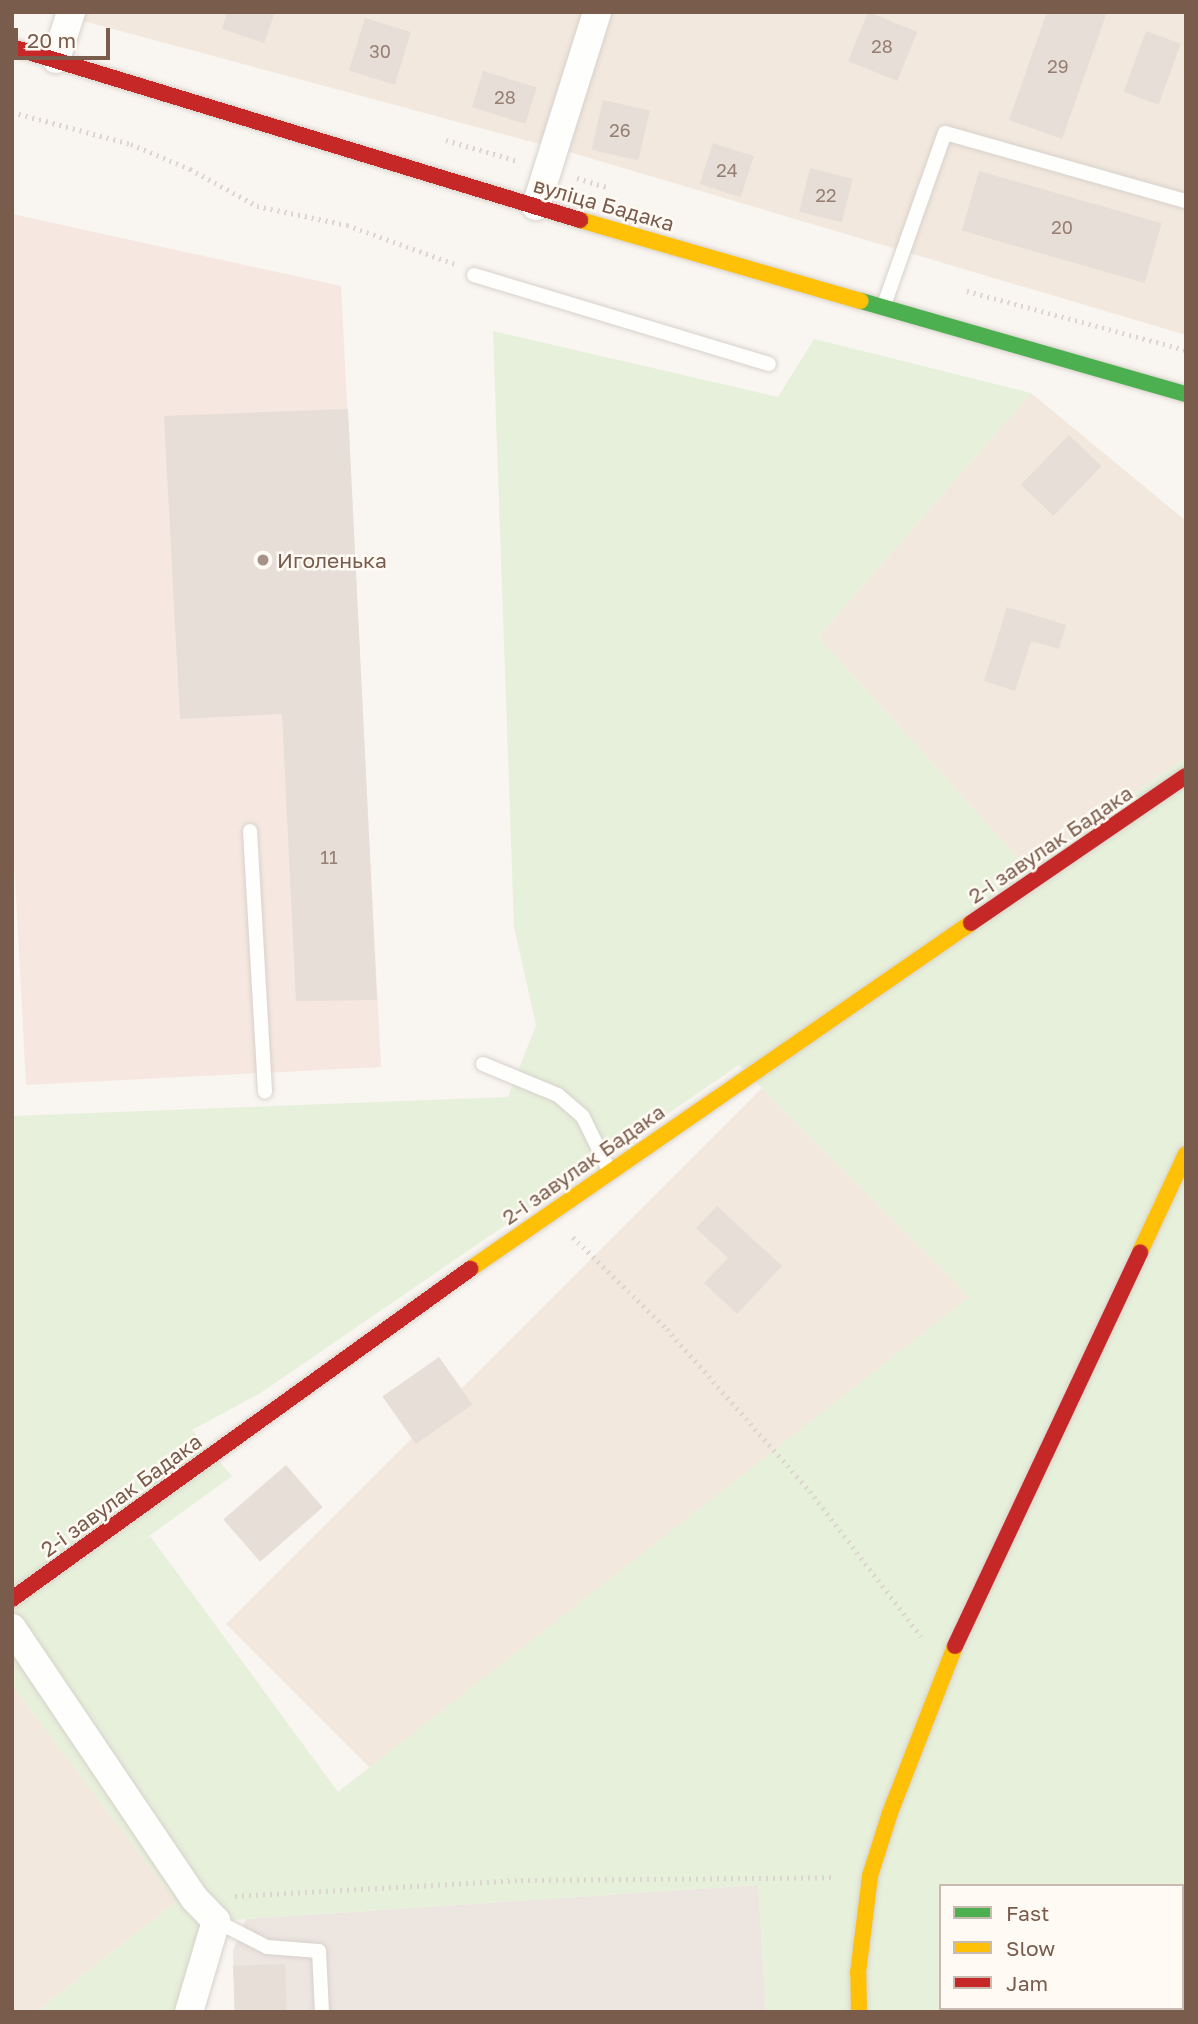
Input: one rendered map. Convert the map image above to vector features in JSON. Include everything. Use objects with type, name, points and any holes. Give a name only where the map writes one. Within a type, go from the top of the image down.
[{"type":"street","points":[[57,60],[71,12]]},
{"type":"street","points":[[536,206],[597,12]]},
{"type":"street","name":"вуліца Бадака","points":[[12,47],[536,206],[1186,394]]},
{"type":"street","name":"2-і завулак Бадака","points":[[12,1599],[609,1170],[1186,776]]},
{"type":"street","points":[[859,2012],[858,1973],[870,1876],[890,1813],[945,1667],[1186,1154]]},
{"type":"street","points":[[12,1628],[194,1898],[216,1921],[189,2012]]},
{"type":"lane","points":[[884,307],[945,133],[1186,201]]},
{"type":"lane","points":[[474,275],[769,364]]},
{"type":"lane","points":[[250,831],[265,1092]]},
{"type":"lane","points":[[483,1064],[558,1096],[583,1117],[609,1170]]},
{"type":"lane","points":[[216,1921],[267,1947],[319,1951],[322,2012]]},
{"type":"path","points":[[12,113],[131,144],[190,169],[257,206],[347,225],[447,259],[474,275]]},
{"type":"path","points":[[440,138],[613,189]]},
{"type":"path","points":[[962,290],[1186,350]]},
{"type":"path","points":[[548,1213],[667,1329],[810,1491],[945,1667]]},
{"type":"path","points":[[194,1898],[522,1880],[870,1876]]},
{"type":"shaded area","points":[[50,12],[1186,12],[1186,335],[566,151]]},
{"type":"shaded area","points":[[12,214],[341,286],[381,1067],[26,1085],[12,822]]},
{"type":"shaded area","points":[[1031,393],[1186,521],[1186,757],[1026,867],[818,637]]},
{"type":"shaded area","points":[[762,1088],[970,1296],[434,1832],[226,1624]]},
{"type":"shaded area","points":[[12,1685],[176,1902],[36,2012],[12,2012]]},
{"type":"shaded area","points":[[758,1885],[766,2012],[235,2012],[233,1950],[246,1919]]},
{"type":"green space","points":[[493,331],[778,397],[814,339],[1031,393],[818,637],[1026,867],[1186,757],[1186,2012],[766,2012],[758,1885],[217,1921],[189,2012],[36,2012],[176,1902],[12,1685],[12,1116],[508,1097],[536,1025],[514,927]],"holes":[[[739,1065],[969,1297],[338,1792],[150,1536],[131,1549],[232,1476],[192,1430],[259,1394]]]},
{"type":"building","points":[[227,12],[275,12],[264,43],[222,29]]},
{"type":"building","points":[[868,12],[917,32],[897,81],[848,61]]},
{"type":"building","points":[[1047,12],[1107,12],[1062,139],[1009,120]]},
{"type":"building","points":[[365,18],[411,32],[395,85],[349,71]]},
{"type":"building","points":[[1146,31],[1181,44],[1159,105],[1124,92]]},
{"type":"building","points":[[483,71],[537,87],[525,124],[472,107]]},
{"type":"building","points":[[603,100],[650,111],[638,160],[592,150]]},
{"type":"building","points":[[713,143],[754,156],[741,197],[700,184]]},
{"type":"building","points":[[810,168],[853,179],[842,222],[799,212]]},
{"type":"building","points":[[979,171],[1162,223],[1145,283],[962,231]]},
{"type":"building","name":"Иголенька","points":[[348,409],[377,1000],[296,1001],[282,714],[180,719],[164,416]]},
{"type":"building","points":[[1069,435],[1101,466],[1053,516],[1021,485]]},
{"type":"building","points":[[1007,607],[1066,625],[1059,649],[1031,641],[1015,691],[984,681]]},
{"type":"building","points":[[717,1206],[782,1266],[737,1314],[704,1283],[728,1258],[696,1228]]},
{"type":"building","points":[[439,1357],[472,1405],[416,1444],[382,1397]]},
{"type":"building","points":[[286,1465],[323,1507],[260,1562],[223,1519]]},
{"type":"building","points":[[285,1964],[287,2012],[235,2012],[233,1966]]},
{"type":"traffic: fast","points":[[861,301],[1186,394]]},
{"type":"traffic: slow","points":[[580,220],[861,301]]},
{"type":"traffic: slow","points":[[470,1269],[971,923]]},
{"type":"traffic: slow","points":[[1140,1252],[1186,1154]]},
{"type":"traffic: slow","points":[[859,2012],[858,1973],[870,1876],[890,1813],[955,1646]]},
{"type":"traffic: jam","points":[[12,47],[580,220]]},
{"type":"traffic: jam","points":[[971,923],[1186,776]]},
{"type":"traffic: jam","points":[[955,1646],[1140,1252]]},
{"type":"traffic: jam","points":[[12,1599],[470,1269]]},
{"type":"place","name":"Иголенька","points":[[263,560]]}]
